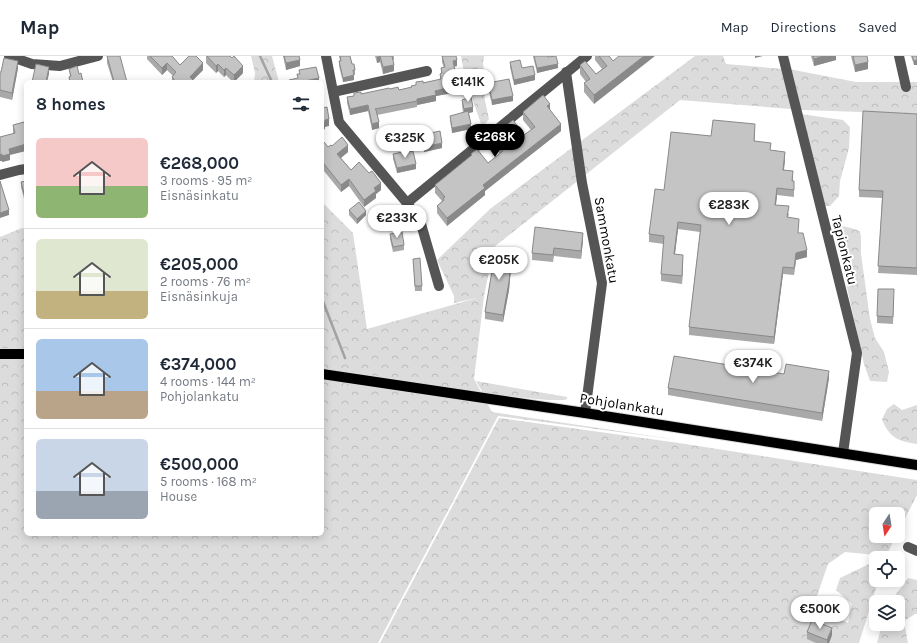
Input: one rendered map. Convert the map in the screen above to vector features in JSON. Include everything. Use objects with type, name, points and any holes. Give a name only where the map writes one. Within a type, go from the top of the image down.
[{"type":"main road","points":[[0,354],[24,354]]},
{"type":"main road","name":"Pohjolankatu","points":[[324,374],[585,413],[917,465]]},
{"type":"street","points":[[9,56],[32,64],[60,66],[98,56]]},
{"type":"street","points":[[326,56],[339,122],[407,203],[421,224],[439,286]]},
{"type":"street","points":[[407,203],[586,56]]},
{"type":"street","name":"Tapionkatu","points":[[783,56],[857,353],[843,453]]},
{"type":"street","points":[[899,56],[906,87]]},
{"type":"street","points":[[333,92],[427,71]]},
{"type":"street","name":"Sammonkatu","points":[[566,72],[582,183],[602,283],[585,413]]},
{"type":"street","points":[[0,174],[24,169]]},
{"type":"green space","points":[[251,56],[272,56],[278,80],[254,80],[255,73]]},
{"type":"green space","points":[[461,56],[484,56],[483,82],[489,119],[485,124],[481,124],[472,98],[467,89]]},
{"type":"green space","points":[[695,56],[723,56],[726,64],[794,70],[856,82],[917,82],[917,114],[803,110],[680,100],[494,247],[484,296],[474,379],[492,412],[679,440],[498,416],[378,643],[0,643],[0,237],[24,228],[24,536],[324,536],[324,204],[353,233],[367,329],[477,298],[454,303],[454,296],[437,260],[490,209]]},
{"type":"green space","points":[[800,114],[843,120],[850,127],[849,148],[840,181],[839,196],[830,206],[822,206]]},
{"type":"green space","points":[[837,225],[860,231],[861,254],[870,319],[875,338],[884,352],[889,372],[887,382],[870,381],[864,364],[836,238]]},
{"type":"green space","points":[[476,381],[567,397],[567,399],[547,400],[486,394],[483,393]]},
{"type":"green space","points":[[894,404],[902,410],[917,405],[917,444],[904,442],[895,438],[885,425],[882,419],[887,409]]},
{"type":"green space","points":[[499,418],[679,443],[917,480],[917,495],[905,518],[905,507],[869,507],[869,543],[892,543],[888,551],[869,551],[869,554],[845,552],[828,564],[817,596],[825,613],[848,623],[852,604],[836,590],[840,578],[869,564],[869,587],[876,587],[874,595],[869,595],[869,611],[859,643],[380,643]]},
{"type":"green space","points":[[908,578],[917,580],[917,614],[905,620],[905,595],[895,595],[901,587],[905,587],[905,582]]},
{"type":"green space","points":[[905,626],[908,643],[877,643],[880,631],[905,631]]},
{"type":"building","points":[[107,56],[120,56],[126,80],[113,80]]},
{"type":"building","points":[[150,56],[172,56],[180,65],[189,56],[196,56],[203,63],[190,77],[193,80],[174,80],[172,77],[176,72],[167,63],[162,68]]},
{"type":"building","points":[[207,56],[230,56],[232,58],[234,56],[243,66],[234,75],[226,68],[224,70],[218,64],[216,66]]},
{"type":"building","points":[[284,56],[299,56],[300,60],[286,63]]},
{"type":"building","points":[[340,56],[350,56],[352,64],[354,64],[354,75],[343,78],[339,61],[341,61]]},
{"type":"building","points":[[380,56],[392,56],[394,65],[383,67]]},
{"type":"building","points":[[442,56],[456,56],[457,60],[453,61],[458,85],[435,91],[436,95],[417,99],[417,101],[375,109],[379,122],[372,124],[368,105],[350,109],[347,97],[354,96],[354,93],[361,92],[361,94],[398,87],[399,90],[412,87],[411,86],[416,85],[416,82],[423,81],[423,83],[441,79],[441,68],[445,67]]},
{"type":"building","points":[[534,56],[556,56],[558,64],[537,68]]},
{"type":"building","points":[[599,56],[609,56],[613,61],[619,56],[644,56],[594,95],[584,83],[590,79],[580,65],[585,61],[596,74],[607,66]]},
{"type":"building","points":[[813,56],[824,56],[814,59]]},
{"type":"building","points":[[853,56],[867,56],[868,62],[855,65]]},
{"type":"building","points":[[912,56],[917,56],[917,60],[914,61]]},
{"type":"building","points":[[4,58],[18,61],[12,93],[0,90],[0,72]]},
{"type":"building","points":[[520,60],[522,68],[533,66],[535,75],[514,80],[510,62]]},
{"type":"building","points":[[36,64],[49,67],[46,80],[32,80]]},
{"type":"building","points":[[77,66],[83,80],[70,80],[69,77],[71,76],[69,69]]},
{"type":"building","points":[[316,67],[319,78],[310,80],[289,80],[298,78],[297,74],[300,74],[299,70]]},
{"type":"building","points":[[509,79],[513,96],[492,100],[488,83]]},
{"type":"building","points":[[543,95],[550,104],[547,106],[561,124],[483,185],[485,188],[447,218],[437,206],[444,200],[443,198],[445,197],[435,185],[472,155],[471,154],[477,149],[488,163],[503,151],[492,137],[513,120],[524,135],[535,127],[523,112]]},
{"type":"building","points":[[471,97],[473,107],[464,109],[462,100]]},
{"type":"building","points":[[327,107],[329,119],[325,120],[324,122],[324,108]]},
{"type":"building","points":[[468,111],[471,124],[452,128],[450,116]]},
{"type":"building","points":[[863,111],[917,114],[917,268],[878,266],[883,191],[859,190]]},
{"type":"building","points":[[713,120],[755,124],[754,141],[771,143],[770,150],[785,152],[783,170],[793,171],[792,181],[794,181],[794,190],[777,188],[775,205],[789,206],[787,217],[799,219],[798,233],[803,233],[807,250],[796,253],[794,268],[783,267],[774,337],[689,327],[701,225],[678,222],[674,254],[683,255],[682,276],[661,274],[664,236],[649,234],[655,189],[664,190],[671,132],[711,136]]},
{"type":"building","points":[[24,122],[24,145],[9,149],[10,154],[2,156],[2,154],[0,155],[0,137],[15,133],[13,125]]},
{"type":"building","points":[[440,131],[442,143],[424,147],[421,135]]},
{"type":"building","points":[[342,137],[348,145],[337,154],[351,170],[359,162],[369,173],[372,171],[381,183],[374,188],[376,191],[364,200],[349,179],[341,185],[324,164],[324,142],[328,147],[331,145],[332,146]]},
{"type":"building","points":[[413,151],[416,164],[397,168],[393,154]]},
{"type":"building","points":[[0,181],[9,210],[0,213]]},
{"type":"building","points":[[24,181],[24,193],[21,182]]},
{"type":"building","points":[[359,202],[366,211],[357,219],[349,210]]},
{"type":"building","points":[[535,227],[583,233],[581,251],[554,248],[553,255],[532,253]]},
{"type":"building","points":[[402,232],[404,245],[393,247],[390,234]]},
{"type":"building","points":[[493,248],[512,250],[509,282],[503,315],[485,312],[492,271]]},
{"type":"building","points":[[420,258],[422,286],[415,286],[413,259]]},
{"type":"building","points":[[878,289],[894,289],[893,317],[877,316]]},
{"type":"building","points":[[674,356],[784,374],[786,364],[829,371],[822,413],[668,388]]},
{"type":"building","points":[[812,620],[832,628],[827,640],[807,632]]},
{"type":"waterway","points":[[260,56],[271,80]]},
{"type":"waterway","points":[[324,304],[345,358]]}]
